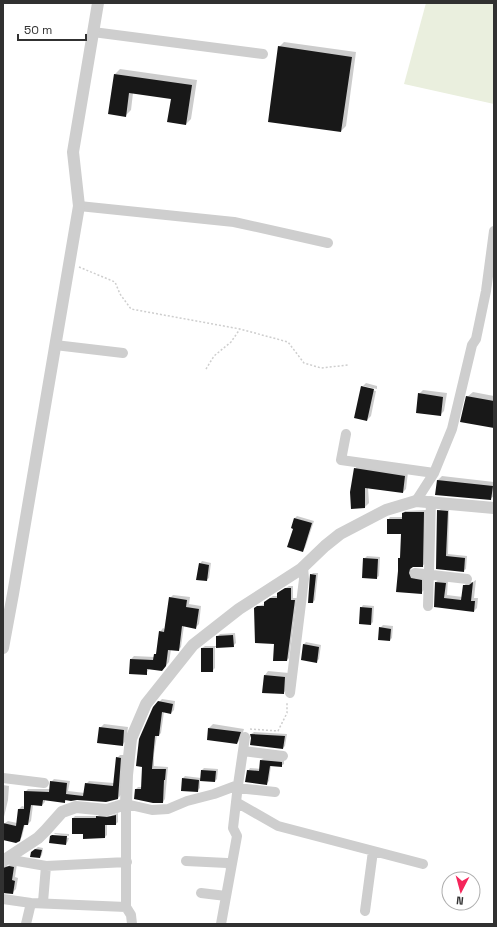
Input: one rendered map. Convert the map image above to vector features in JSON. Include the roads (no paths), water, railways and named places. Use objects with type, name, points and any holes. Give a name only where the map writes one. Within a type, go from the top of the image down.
[{"type":"street","points":[[4,644],[6,612],[79,206],[73,152],[98,3]]},
{"type":"street","points":[[93,32],[263,54]]},
{"type":"street","points":[[79,206],[234,222],[328,243]]},
{"type":"street","points":[[416,501],[434,473],[452,429],[472,345],[476,339],[486,291],[494,231]]},
{"type":"street","points":[[55,345],[123,353]]},
{"type":"street","points":[[346,434],[341,460],[434,473]]},
{"type":"street","points":[[132,924],[131,915],[126,906],[126,804],[127,775],[131,739],[146,704],[193,645],[239,609],[303,567],[340,534],[386,510],[416,501],[431,501],[494,508]]},
{"type":"street","points":[[428,606],[431,501]]},
{"type":"street","points":[[290,693],[304,579],[303,567]]},
{"type":"street","points":[[414,573],[467,579]]},
{"type":"street","points":[[221,924],[237,836],[233,828],[245,737]]},
{"type":"street","points":[[243,751],[282,756]]},
{"type":"street","points":[[3,778],[44,783]]},
{"type":"street","points":[[4,860],[38,838],[62,812],[76,807],[107,810],[126,804],[152,810],[168,809],[187,801],[238,786],[275,792]]},
{"type":"street","points":[[236,802],[278,826],[423,864]]},
{"type":"street","points":[[365,911],[373,851]]},
{"type":"street","points":[[4,860],[46,866],[127,862]]},
{"type":"street","points":[[186,861],[227,863],[231,866]]},
{"type":"street","points":[[43,902],[46,866]]},
{"type":"street","points":[[201,893],[226,896]]},
{"type":"street","points":[[3,899],[31,903],[43,902],[126,906]]},
{"type":"street","points":[[26,924],[31,903]]}]
